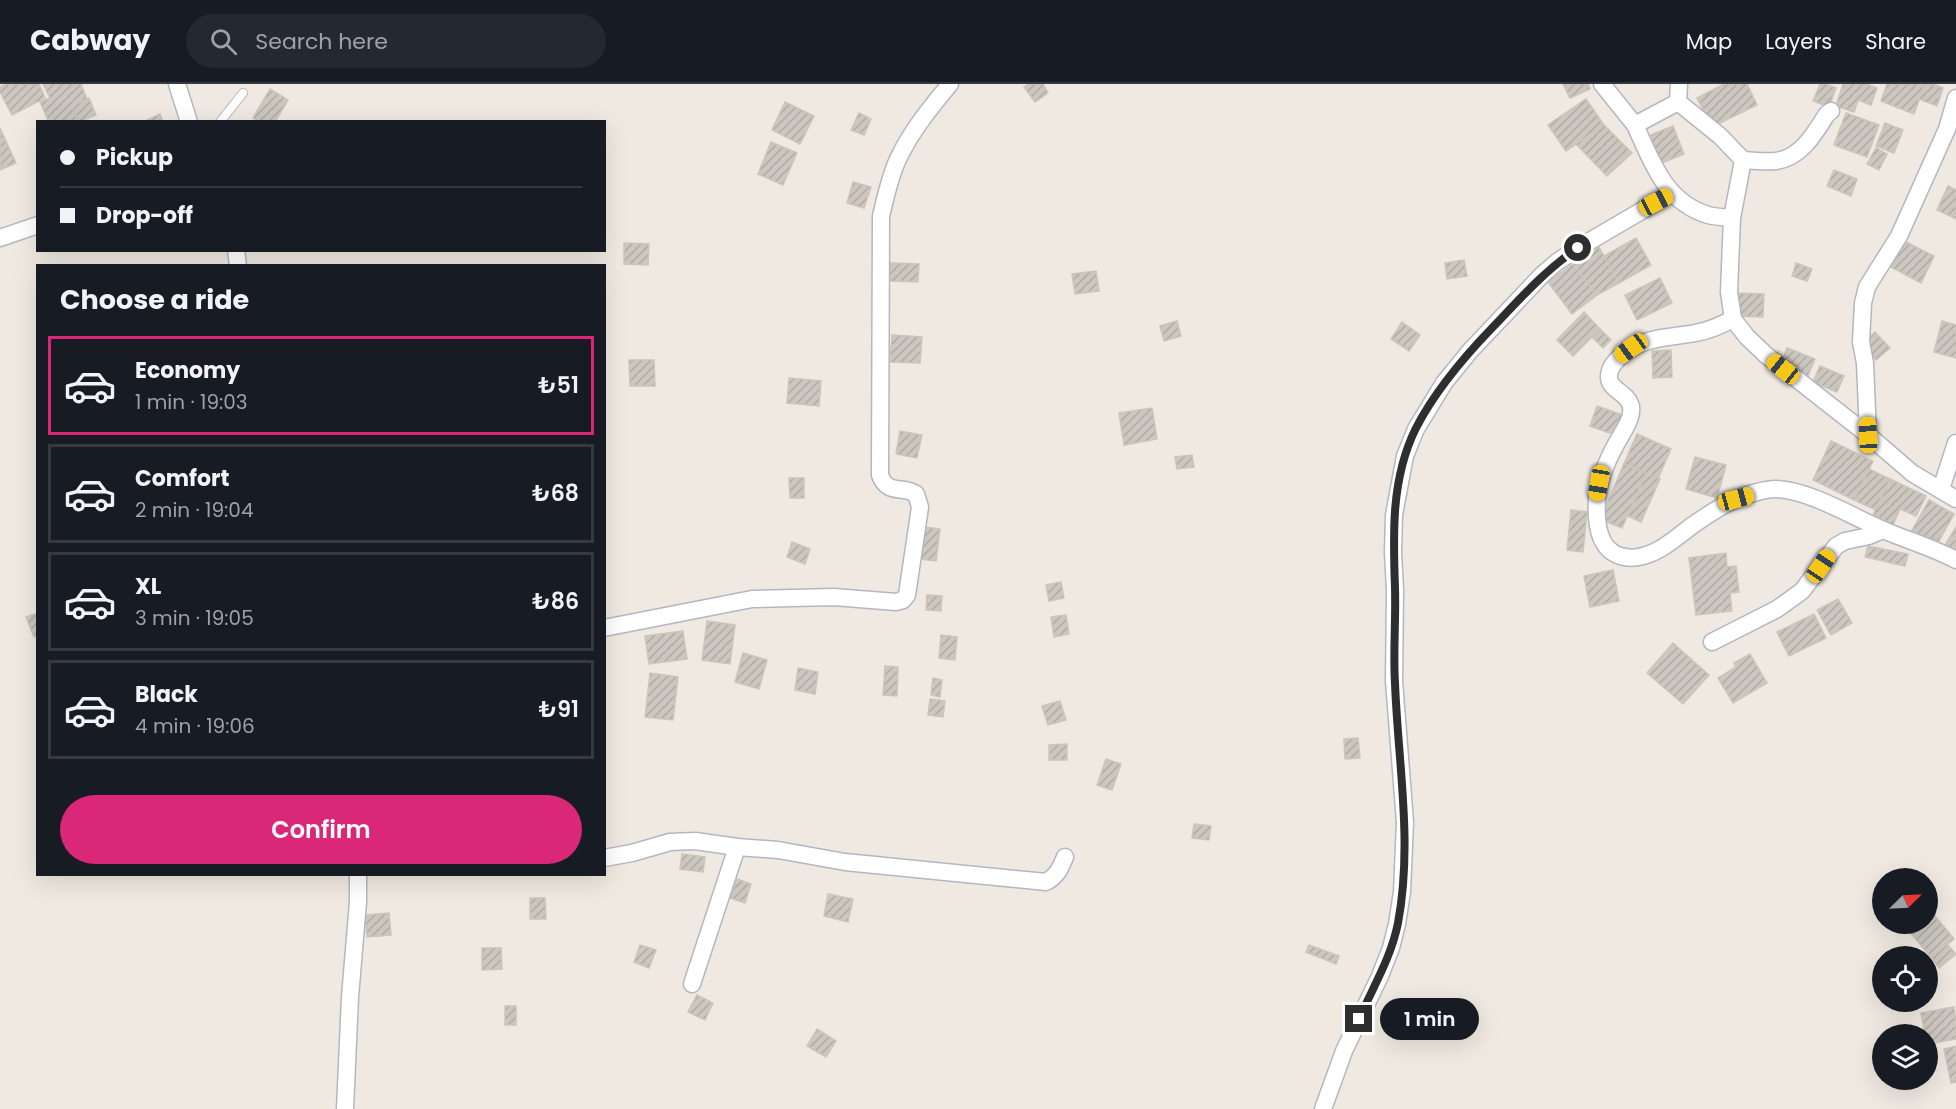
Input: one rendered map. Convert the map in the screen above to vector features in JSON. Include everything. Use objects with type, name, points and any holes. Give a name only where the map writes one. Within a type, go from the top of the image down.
[{"type":"street","points":[[177,84],[188,120]]},
{"type":"street","points":[[606,628],[752,599],[834,597],[896,602],[903,600],[907,595],[920,507],[916,494],[887,487],[880,475],[881,216],[898,158],[928,110],[950,84]]},
{"type":"street","points":[[1602,84],[1635,125],[1657,172],[1672,193],[1707,214],[1732,218]]},
{"type":"street","points":[[1678,102],[1679,84]]},
{"type":"street","points":[[1868,435],[1861,342],[1863,303],[1867,287],[1899,237],[1947,129],[1956,98]]},
{"type":"street","points":[[1635,125],[1678,102]]},
{"type":"street","points":[[1678,102],[1720,136],[1743,160],[1778,161],[1788,158],[1809,142],[1831,111]]},
{"type":"street","points":[[1743,160],[1732,218],[1729,292],[1733,319],[1747,337],[1766,355],[1868,435],[1912,473],[1956,499]]},
{"type":"street","points":[[1323,1109],[1344,1050],[1380,976],[1398,924],[1405,822],[1394,681],[1393,552],[1394,515],[1405,456],[1416,429],[1444,383],[1470,351],[1542,275],[1578,248],[1672,193]]},
{"type":"street","points":[[0,238],[36,226]]},
{"type":"street","points":[[1733,319],[1715,328],[1696,333],[1647,340],[1616,359],[1611,369],[1609,382],[1611,387],[1629,400],[1632,408],[1631,420],[1604,466],[1597,498],[1599,532],[1610,550],[1624,558],[1650,554],[1736,499],[1772,489],[1795,491],[1883,530],[1936,549],[1956,560]]},
{"type":"street","points":[[1941,489],[1956,443]]},
{"type":"street","points":[[1712,642],[1777,609],[1802,591],[1836,546],[1845,541],[1869,536],[1883,530]]},
{"type":"street","points":[[606,858],[679,841],[695,841],[778,850],[845,862],[1046,882],[1060,870],[1065,857]]},
{"type":"street","points":[[692,984],[737,847]]},
{"type":"street","points":[[345,1109],[350,997],[358,911],[358,876]]},
{"type":"lane","points":[[222,120],[243,93]]},
{"type":"building","points":[[6,84],[39,84],[45,98],[12,115],[0,92],[0,87]]},
{"type":"building","points":[[43,84],[81,84],[87,99],[72,106],[78,120],[48,120],[40,102],[50,98]]},
{"type":"building","points":[[1029,84],[1043,84],[1048,93],[1035,102],[1024,87]]},
{"type":"building","points":[[1563,84],[1588,84],[1590,89],[1570,98]]},
{"type":"building","points":[[1724,84],[1747,84],[1757,105],[1712,127],[1697,98]]},
{"type":"building","points":[[1820,84],[1836,88],[1829,107],[1813,101]]},
{"type":"building","points":[[1843,84],[1866,84],[1877,88],[1871,105],[1858,100],[1854,112],[1836,106]]},
{"type":"building","points":[[1887,84],[1925,84],[1914,114],[1881,101]]},
{"type":"building","points":[[1925,84],[1943,88],[1937,106],[1919,99]]},
{"type":"building","points":[[270,89],[288,100],[276,120],[253,118]]},
{"type":"building","points":[[89,98],[96,115],[78,120],[72,106]]},
{"type":"building","points":[[1586,99],[1604,125],[1566,151],[1548,125]]},
{"type":"building","points":[[785,102],[814,116],[800,144],[772,130]]},
{"type":"building","points":[[859,113],[871,119],[864,135],[851,130]]},
{"type":"building","points":[[1846,113],[1879,125],[1867,157],[1834,145]]},
{"type":"building","points":[[160,114],[162,120],[147,120]]},
{"type":"building","points":[[1885,123],[1903,130],[1894,153],[1876,146]]},
{"type":"building","points":[[1604,125],[1632,153],[1607,176],[1576,144]]},
{"type":"building","points":[[1673,126],[1684,154],[1654,166],[1643,138]]},
{"type":"building","points":[[0,128],[16,163],[0,170]]},
{"type":"building","points":[[771,142],[797,153],[783,185],[758,174]]},
{"type":"building","points":[[1876,148],[1887,154],[1879,170],[1867,164]]},
{"type":"building","points":[[1834,170],[1857,179],[1851,196],[1827,186]]},
{"type":"building","points":[[853,182],[871,187],[864,208],[847,203]]},
{"type":"building","points":[[1948,186],[1956,190],[1956,219],[1937,210]]},
{"type":"building","points":[[1636,238],[1651,265],[1619,283],[1604,256]]},
{"type":"building","points":[[1904,241],[1934,256],[1921,283],[1891,267]]},
{"type":"building","points":[[624,243],[649,244],[648,265],[624,264]]},
{"type":"building","points":[[1599,247],[1619,283],[1597,295],[1573,264]]},
{"type":"building","points":[[1464,260],[1467,276],[1447,279],[1445,263]]},
{"type":"building","points":[[890,263],[919,264],[918,282],[889,281]]},
{"type":"building","points":[[1796,263],[1812,269],[1807,281],[1792,276]]},
{"type":"building","points":[[1573,264],[1597,295],[1572,314],[1548,282]]},
{"type":"building","points":[[1096,271],[1099,291],[1075,294],[1072,274]]},
{"type":"building","points":[[1660,278],[1672,303],[1637,320],[1625,295]]},
{"type":"building","points":[[1736,293],[1764,294],[1763,317],[1735,316]]},
{"type":"building","points":[[1584,312],[1600,329],[1573,356],[1557,340]]},
{"type":"building","points":[[1177,321],[1181,336],[1164,341],[1160,326]]},
{"type":"building","points":[[1942,321],[1956,325],[1956,358],[1934,352]]},
{"type":"building","points":[[1402,322],[1420,335],[1409,351],[1391,339]]},
{"type":"building","points":[[1600,329],[1611,340],[1603,348],[1592,337]]},
{"type":"building","points":[[1875,332],[1890,348],[1876,360],[1862,344]]},
{"type":"building","points":[[892,335],[922,337],[920,363],[890,362]]},
{"type":"building","points":[[1787,348],[1815,359],[1805,383],[1778,372]]},
{"type":"building","points":[[1671,350],[1672,377],[1653,378],[1652,351]]},
{"type":"building","points":[[629,360],[654,360],[655,386],[630,386]]},
{"type":"building","points":[[1820,366],[1844,376],[1837,392],[1813,382]]},
{"type":"building","points":[[789,378],[821,381],[819,406],[787,403]]},
{"type":"building","points":[[1597,406],[1625,416],[1618,436],[1590,426]]},
{"type":"building","points":[[1152,408],[1157,439],[1124,445],[1119,413]]},
{"type":"building","points":[[900,431],[922,435],[917,458],[896,454]]},
{"type":"building","points":[[1637,434],[1671,449],[1658,479],[1624,464]]},
{"type":"building","points":[[1831,441],[1873,461],[1854,500],[1813,480]]},
{"type":"building","points":[[1192,455],[1194,467],[1177,469],[1175,457]]},
{"type":"building","points":[[1695,457],[1726,465],[1717,498],[1686,489]]},
{"type":"building","points":[[1624,464],[1646,473],[1622,528],[1600,519]]},
{"type":"building","points":[[1869,469],[1890,479],[1876,510],[1854,500]]},
{"type":"building","points":[[1646,473],[1660,479],[1641,522],[1628,516]]},
{"type":"building","points":[[789,478],[804,478],[804,498],[790,498]]},
{"type":"building","points":[[1890,479],[1926,496],[1916,516],[1900,509],[1893,525],[1873,515]]},
{"type":"building","points":[[1929,500],[1954,514],[1935,548],[1910,534]]},
{"type":"building","points":[[1571,510],[1587,512],[1583,552],[1567,550]]},
{"type":"building","points":[[923,527],[940,529],[936,561],[919,559]]},
{"type":"building","points":[[1956,527],[1956,552],[1945,545]]},
{"type":"building","points":[[792,542],[810,549],[805,564],[787,557]]},
{"type":"building","points":[[1868,546],[1908,554],[1905,566],[1865,557]]},
{"type":"building","points":[[1726,553],[1727,567],[1736,566],[1739,592],[1730,593],[1732,611],[1696,615],[1689,558]]},
{"type":"building","points":[[1613,570],[1619,601],[1590,607],[1584,576]]},
{"type":"building","points":[[1061,582],[1064,598],[1049,601],[1046,585]]},
{"type":"building","points":[[927,595],[942,596],[941,611],[926,610]]},
{"type":"building","points":[[1838,599],[1852,623],[1831,635],[1817,610]]},
{"type":"building","points":[[36,614],[36,636],[34,637],[26,617]]},
{"type":"building","points":[[1814,614],[1826,638],[1789,656],[1777,632]]},
{"type":"building","points":[[1066,615],[1069,634],[1054,637],[1051,617]]},
{"type":"building","points":[[707,621],[735,625],[730,664],[702,660]]},
{"type":"building","points":[[683,631],[687,659],[649,664],[645,636]]},
{"type":"building","points":[[941,635],[957,637],[955,660],[939,658]]},
{"type":"building","points":[[1673,643],[1709,675],[1683,704],[1647,673]]},
{"type":"building","points":[[743,653],[767,660],[759,689],[735,682]]},
{"type":"building","points":[[1750,654],[1767,683],[1733,703],[1718,678],[1736,667],[1734,663]]},
{"type":"building","points":[[885,666],[898,667],[897,696],[883,695]]},
{"type":"building","points":[[798,668],[818,672],[815,694],[795,690]]},
{"type":"building","points":[[650,673],[678,677],[673,720],[645,717]]},
{"type":"building","points":[[933,678],[942,680],[940,697],[931,695]]},
{"type":"building","points":[[930,699],[945,701],[943,717],[928,715]]},
{"type":"building","points":[[1060,701],[1066,720],[1048,725],[1042,706]]},
{"type":"building","points":[[1358,738],[1360,758],[1345,759],[1344,739]]},
{"type":"building","points":[[1067,744],[1067,760],[1049,760],[1049,745]]},
{"type":"building","points":[[1106,759],[1121,764],[1112,790],[1097,785]]},
{"type":"building","points":[[1194,824],[1211,826],[1209,840],[1192,838]]},
{"type":"building","points":[[682,854],[705,857],[703,872],[680,869]]},
{"type":"building","points":[[737,879],[751,884],[745,903],[730,898]]},
{"type":"building","points":[[828,894],[853,899],[848,922],[824,916]]},
{"type":"building","points":[[530,898],[545,898],[546,919],[530,919]]},
{"type":"building","points":[[389,913],[391,935],[367,937],[365,915]]},
{"type":"building","points":[[1938,920],[1954,939],[1938,952],[1938,946],[1922,946],[1911,934],[1938,934]]},
{"type":"building","points":[[1947,944],[1956,954],[1939,968],[1938,951]]},
{"type":"building","points":[[640,945],[656,950],[649,968],[634,962]]},
{"type":"building","points":[[1309,945],[1339,956],[1336,964],[1306,952]]},
{"type":"building","points":[[482,948],[501,948],[502,969],[482,970]]},
{"type":"building","points":[[697,995],[713,1003],[705,1020],[688,1012]]},
{"type":"building","points":[[505,1006],[516,1006],[516,1025],[505,1025]]},
{"type":"building","points":[[1954,1007],[1956,1039],[1938,1042],[1938,1024],[1923,1024],[1921,1013],[1938,1012],[1938,1010]]},
{"type":"building","points":[[817,1029],[836,1041],[826,1057],[807,1046]]},
{"type":"building","points":[[1956,1046],[1956,1082],[1951,1083],[1944,1049]]},
{"type":"route","points":[[1359,1019],[1391,948],[1398,924],[1402,892],[1405,822],[1394,681],[1393,552],[1394,515],[1405,456],[1425,413],[1444,383],[1470,351],[1542,275],[1578,248]]}]
